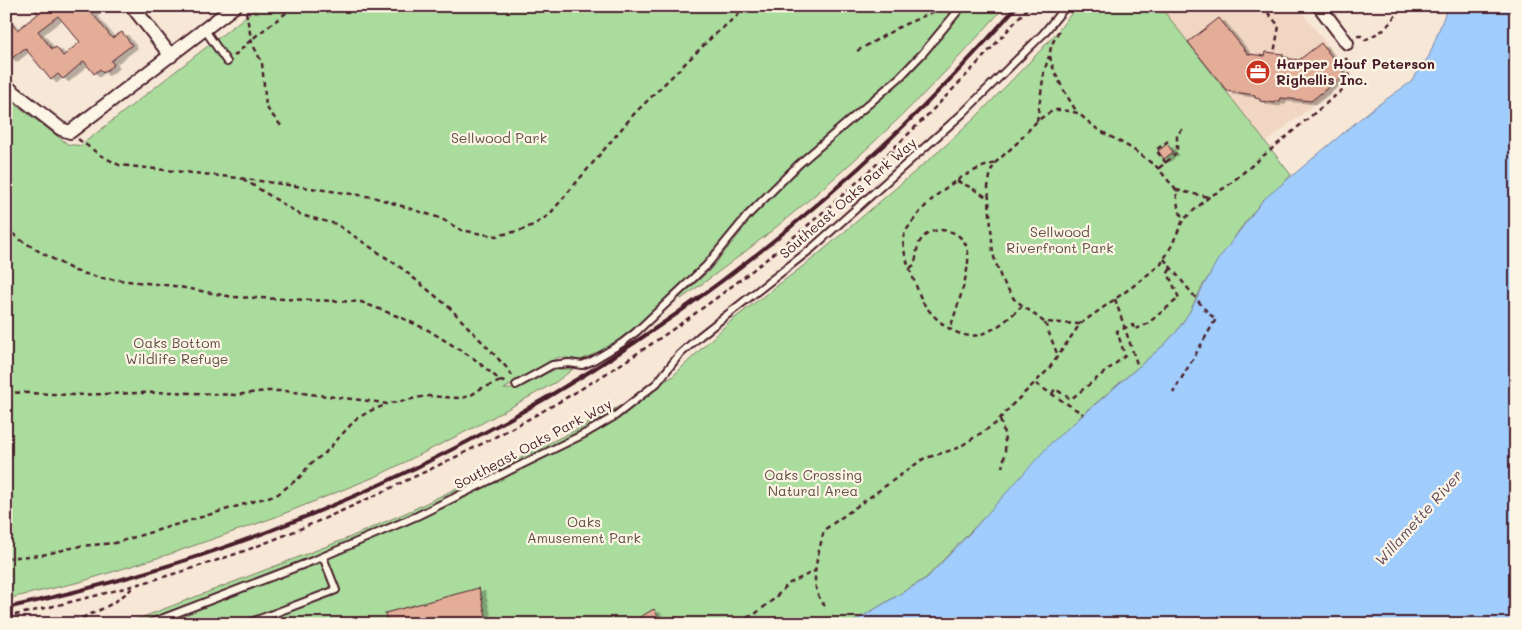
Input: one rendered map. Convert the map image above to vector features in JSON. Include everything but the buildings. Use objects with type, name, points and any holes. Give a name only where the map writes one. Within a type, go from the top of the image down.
[{"type":"street","points":[[132,6],[171,56]]},
{"type":"street","points":[[6,86],[61,129],[70,132],[235,6]]},
{"type":"street","points":[[1319,6],[1348,44]]},
{"type":"lane","points":[[516,385],[552,365],[582,364],[592,361],[636,332],[706,266],[748,215],[799,164],[912,65],[962,6]]},
{"type":"lane","name":"Southeast Oaks Park Way","points":[[148,624],[323,557],[443,504],[586,433],[622,412],[657,383],[679,355],[700,336],[811,250],[962,114],[1036,41],[1066,6]]},
{"type":"lane","points":[[205,30],[227,62]]},
{"type":"lane","points":[[246,624],[336,590],[323,557]]},
{"type":"path","points":[[244,6],[252,39],[262,63],[266,107],[282,127]]},
{"type":"path","points":[[227,62],[252,39],[295,6]]},
{"type":"path","points":[[70,132],[100,155],[119,165],[240,178],[373,197],[440,218],[461,230],[496,236],[522,230],[549,215],[634,114],[711,38],[748,6]]},
{"type":"path","points":[[856,50],[901,26],[947,6]]},
{"type":"path","points":[[1262,6],[1278,26],[1274,53]]},
{"type":"path","points":[[825,606],[820,601],[816,590],[815,571],[824,530],[923,459],[958,448],[987,431],[1000,420],[1012,405],[1036,384],[1080,324],[1149,274],[1164,259],[1183,220],[1346,85],[1352,67],[1348,44],[1361,36],[1365,40],[1385,29],[1403,6]]},
{"type":"path","points":[[1036,121],[1044,72],[1052,44],[1063,26]]},
{"type":"path","points":[[1050,55],[1063,88],[1078,113],[1097,129],[1149,160],[1158,168],[1176,190],[1178,207],[1183,220]]},
{"type":"path","points":[[1022,306],[1004,322],[980,335],[960,334],[950,329],[936,318],[924,304],[904,250],[904,234],[914,219],[942,191],[978,168],[995,163],[1017,143],[1036,121],[1055,110],[1078,113]]},
{"type":"path","points":[[1158,168],[1177,154],[1177,134],[1183,129]]},
{"type":"path","points":[[1166,163],[1156,150],[1168,140]]},
{"type":"path","points":[[995,163],[989,180],[989,199],[992,245],[996,266],[1008,290],[1022,306],[1044,322],[1058,356]]},
{"type":"path","points":[[240,178],[302,215],[336,224],[400,267],[449,307],[467,325],[512,374],[516,385]]},
{"type":"path","points":[[957,181],[989,199]]},
{"type":"path","points":[[1176,190],[1209,197]]},
{"type":"path","points":[[6,228],[19,239],[75,271],[100,278],[174,286],[233,297],[360,302],[428,330],[473,358],[501,382],[516,385]]},
{"type":"path","points":[[910,268],[914,265],[920,242],[931,232],[947,229],[960,236],[964,242],[968,252],[968,263],[950,329]]},
{"type":"path","points":[[1164,259],[1208,313],[1216,319],[1173,392]]},
{"type":"path","points":[[1052,394],[1056,389],[1071,399],[1125,356],[1116,331],[1132,325],[1134,330],[1147,324],[1178,298],[1168,273],[1171,268]]},
{"type":"path","points":[[1115,299],[1138,367]]},
{"type":"path","points":[[1044,322],[1080,324]]},
{"type":"path","points":[[6,558],[42,555],[80,546],[115,543],[278,494],[300,477],[310,464],[324,453],[356,419],[372,410],[387,404],[426,396],[441,398],[465,397],[501,382]]},
{"type":"path","points":[[1036,384],[1083,414]]},
{"type":"path","points":[[6,392],[73,396],[171,392],[235,395],[266,391],[285,391],[387,404]]},
{"type":"path","points":[[1000,420],[1005,438],[1002,467]]},
{"type":"path","points":[[721,624],[755,614],[774,599],[788,584],[815,571]]},
{"type":"path","points":[[6,617],[155,579]]},
{"type":"path","points":[[65,624],[125,596],[135,585]]},
{"type":"path","points":[[743,624],[746,618]]},
{"type":"path","points":[[746,618],[752,624]]},
{"type":"shaded area","points":[[1160,6],[1297,6],[1348,71],[1343,82],[1266,142]]},
{"type":"green space","points":[[259,6],[1005,6],[892,125],[811,199],[725,267],[681,299],[680,297],[709,271],[742,231],[707,258],[699,268],[636,327],[609,347],[581,360],[559,357],[504,389],[523,386],[555,370],[573,369],[556,382],[477,426],[377,476],[273,518],[170,554],[80,582],[6,599],[6,97],[69,145],[80,146]]},
{"type":"green space","points":[[1077,6],[1160,6],[1291,175],[1275,192],[1263,200],[1240,229],[1203,285],[1189,313],[1177,331],[1165,344],[1081,416],[926,578],[850,624],[125,624],[348,538],[410,511],[582,427],[672,377],[727,324],[815,257],[945,146],[1038,53]]},
{"type":"water","name":"Willamette River","points":[[1448,6],[1516,6],[1516,624],[850,624],[927,578],[1052,442],[1165,344],[1177,331],[1189,313],[1217,261],[1263,200],[1372,109],[1411,82],[1429,56]]},
{"type":"railway","points":[[6,608],[140,574],[272,530],[378,485],[481,434],[581,377],[677,314],[769,245],[856,170],[939,91],[1017,6]]},
{"type":"place","name":"Harper Houf Peterson Righellis Inc.","points":[[1258,72]]},
{"type":"park label","name":"Sellwood Park","points":[[499,138]]},
{"type":"park label","name":"Sellwood Riverfront Park","points":[[1060,240]]},
{"type":"park label","name":"Oaks Bottom Wildlife Refuge","points":[[177,352]]},
{"type":"park label","name":"Oaks Crossing Natural Area","points":[[813,484]]},
{"type":"park label","name":"Oaks Amusement Park","points":[[584,530]]}]
